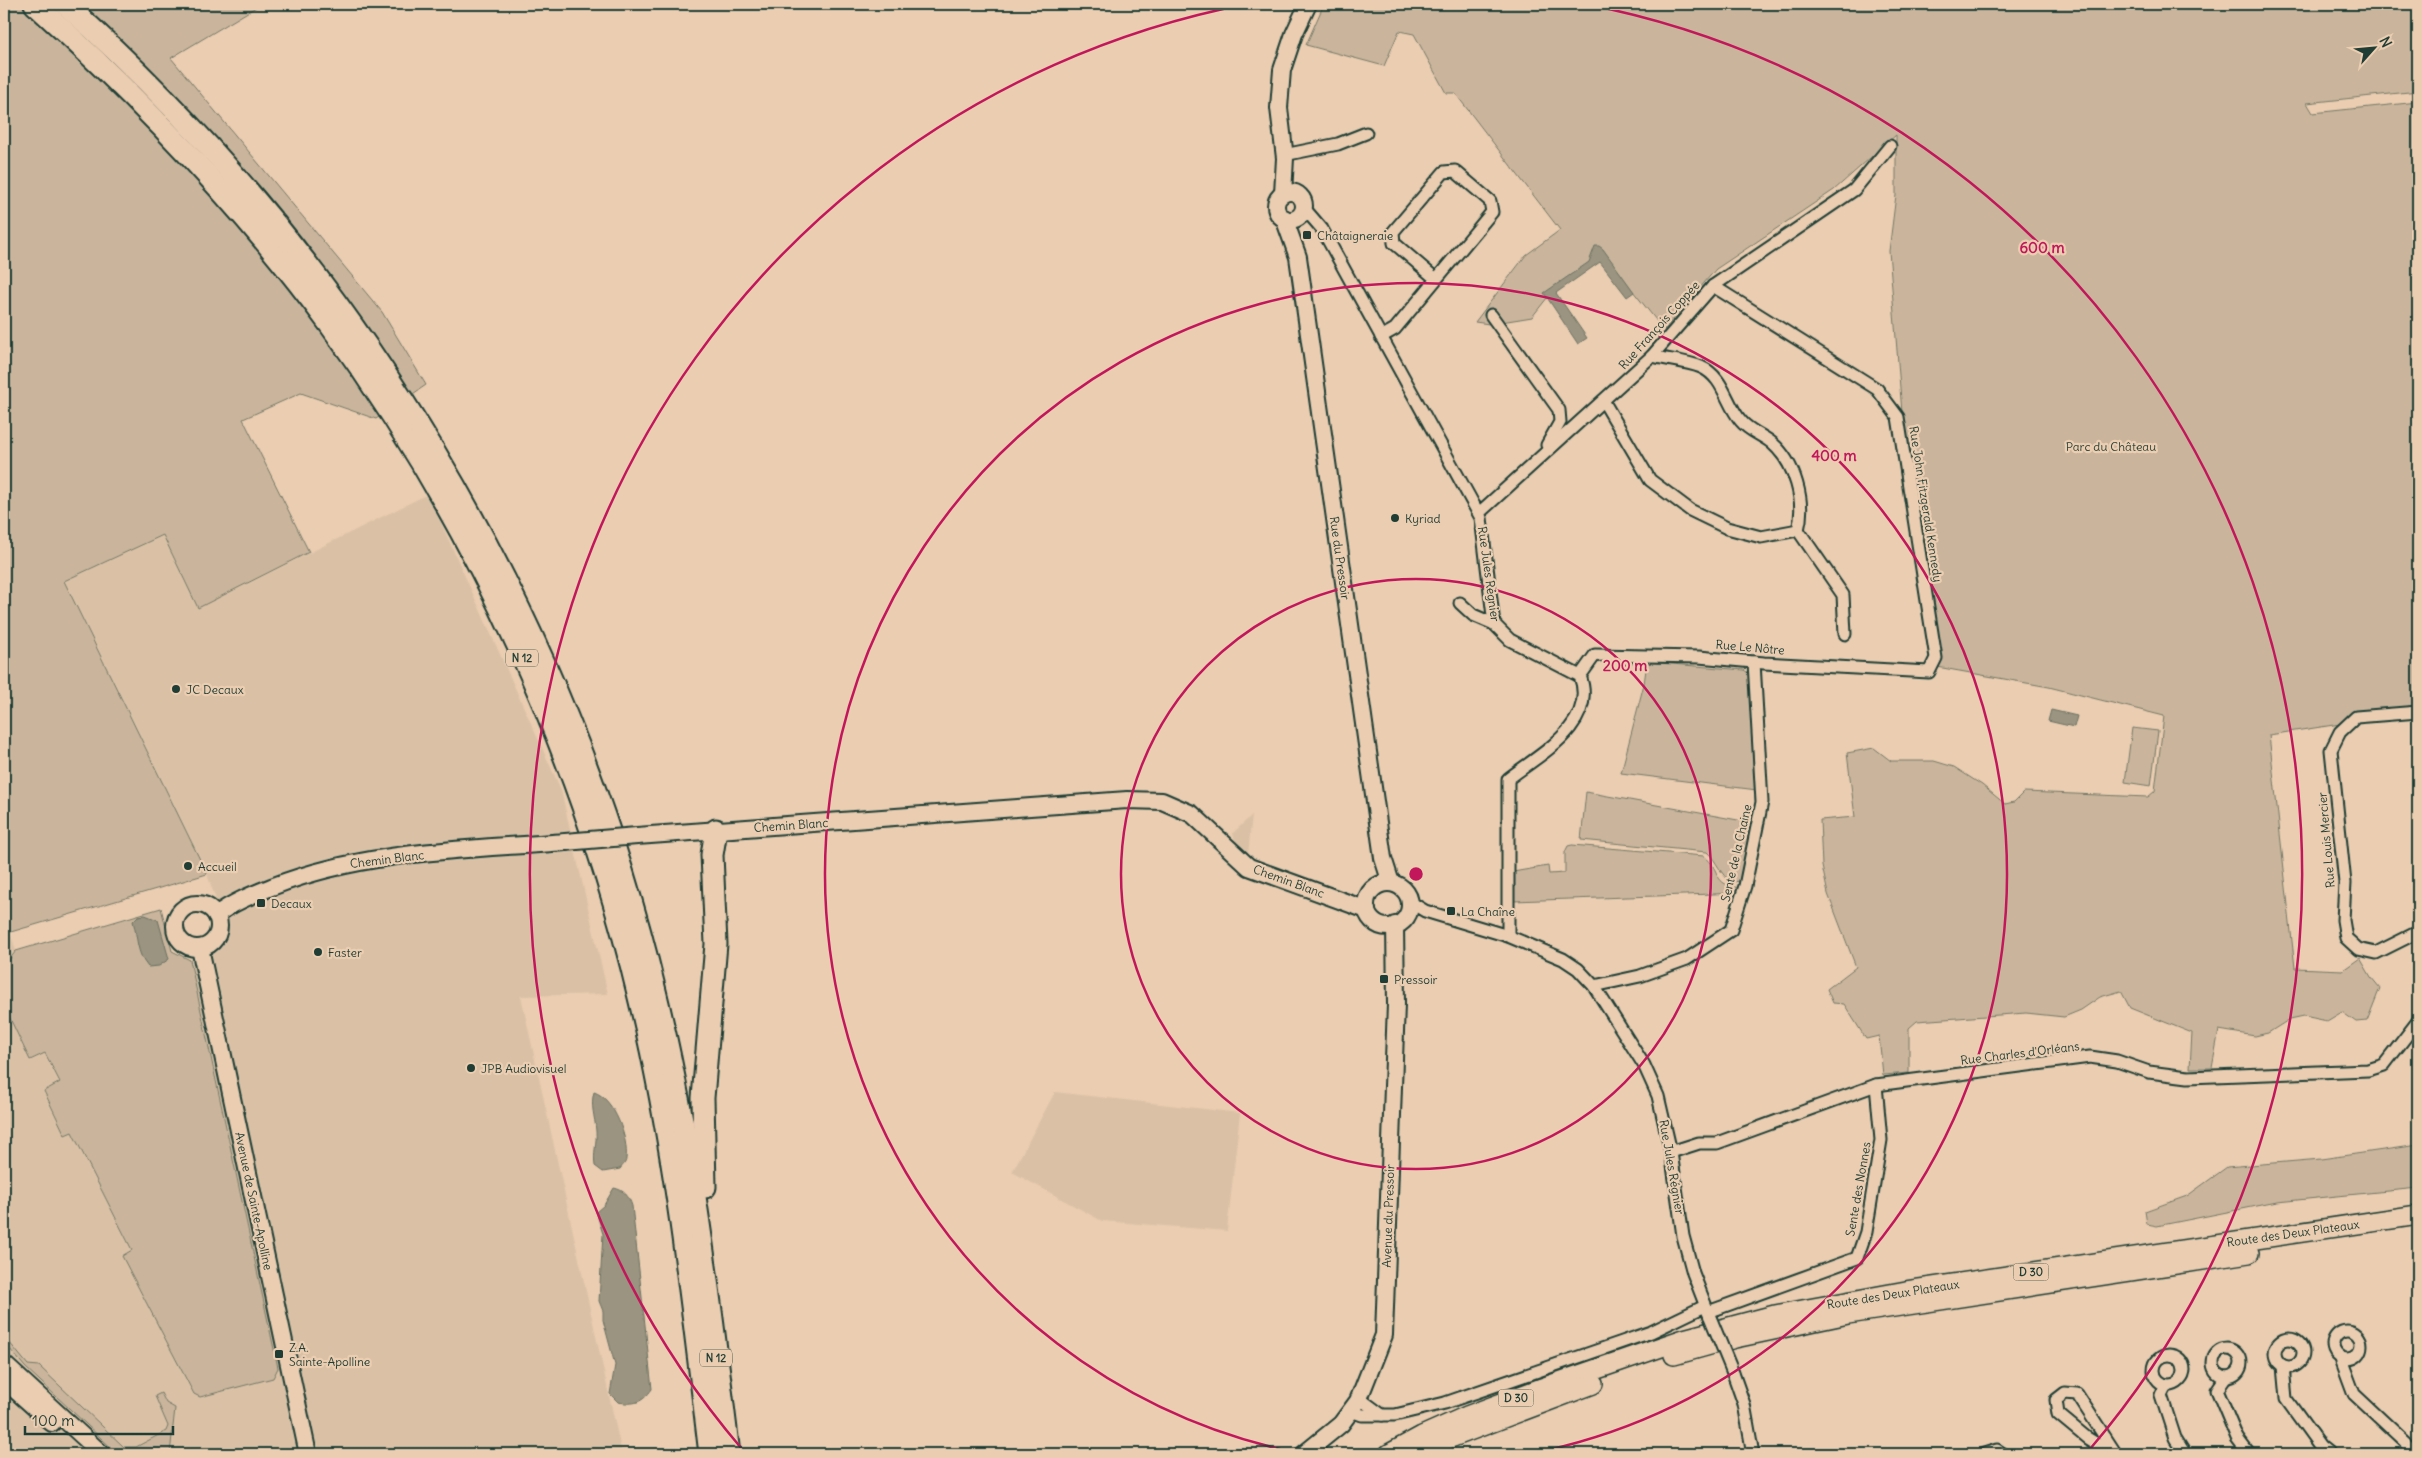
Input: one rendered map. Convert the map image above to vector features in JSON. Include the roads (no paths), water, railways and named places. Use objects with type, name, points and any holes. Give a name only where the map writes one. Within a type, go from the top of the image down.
[{"type":"highway","name":"N 12","points":[[35,4],[98,60],[169,132],[283,263],[332,327],[430,478],[511,632],[556,737],[598,850],[639,997],[678,1204],[710,1454]]},
{"type":"highway","name":"N 12","points":[[65,4],[114,48],[182,117],[300,253],[401,396],[447,471],[493,555],[527,624],[572,730],[614,845],[655,990],[674,1076],[695,1200],[729,1454]]},
{"type":"highway","points":[[703,1262],[707,1234],[703,1098],[716,944],[712,855],[716,830]]},
{"type":"main road","name":"Route des Deux Plateaux","points":[[1389,1454],[1422,1436],[1467,1416],[1684,1339],[1803,1309],[1906,1290],[2418,1214]]},
{"type":"main road","name":"Route des Deux Plateaux","points":[[1418,1454],[1445,1440],[1573,1391],[1681,1353],[1735,1338],[1819,1319],[2418,1227]]},
{"type":"main road","points":[[1437,1454],[1452,1446],[1554,1406],[1573,1391]]},
{"type":"main road","points":[[1373,1454],[1446,1418],[1467,1416]]},
{"type":"street","points":[[1296,214],[1302,199],[1289,193],[1279,108],[1282,70],[1294,34],[1308,4]]},
{"type":"street","points":[[1285,157],[1338,144],[1366,133]]},
{"type":"street","name":"Rue François Coppée","points":[[1479,513],[1541,455],[1604,402],[1652,356],[1713,286],[1854,190],[1890,146]]},
{"type":"street","points":[[1381,337],[1395,329],[1492,212],[1490,201],[1455,171],[1444,172],[1393,232],[1394,243],[1436,278]]},
{"type":"street","name":"Rue du Pressoir","points":[[1289,193],[1278,200],[1276,208],[1296,214],[1298,257],[1383,858],[1376,894]]},
{"type":"street","name":"Rue Jules Régnier","points":[[1296,214],[1322,229],[1479,513],[1494,624],[1510,640],[1580,676]]},
{"type":"street","name":"Rue John Fitzgerald Kennedy","points":[[1713,286],[1876,388],[1898,417],[1936,658],[1929,672]]},
{"type":"street","points":[[1492,315],[1559,410],[1560,422],[1557,430],[1541,455]]},
{"type":"street","points":[[1652,356],[1700,366],[1714,375],[1740,420],[1772,443],[1784,456],[1792,469],[1797,486],[1802,515],[1798,530],[1843,595],[1844,634]]},
{"type":"street","points":[[1604,402],[1650,480],[1690,510],[1727,528],[1761,537],[1798,530]]},
{"type":"street","points":[[1460,603],[1472,615],[1494,624]]},
{"type":"street","name":"Rue Le Nôtre","points":[[1580,676],[1595,655],[1699,657],[1929,672]]},
{"type":"street","name":"Sente de la Chaine","points":[[1594,986],[1640,976],[1687,959],[1731,930],[1745,886],[1762,802],[1754,662]]},
{"type":"street","points":[[1508,936],[1508,779],[1568,732],[1580,715],[1584,699],[1584,686],[1580,676]]},
{"type":"street","name":"Rue Louis Mercier","points":[[2418,712],[2356,718],[2337,737],[2330,750],[2345,883],[2343,920],[2346,938],[2358,950],[2376,953],[2418,932]]},
{"type":"street","name":"Chemin Blanc","points":[[216,915],[226,908],[260,892],[305,874],[363,860],[637,836],[1127,800],[1162,801],[1192,814],[1249,867],[1346,902],[1376,894]]},
{"type":"street","points":[[1376,894],[1404,889],[1409,908],[1388,925]]},
{"type":"street","name":"Avenue du Pressoir","points":[[1304,1454],[1341,1424],[1355,1405],[1384,1335],[1396,1013],[1395,949],[1388,925],[1370,916],[1376,894]]},
{"type":"street","points":[[196,903],[209,907],[216,915],[219,924],[216,936],[207,945],[200,948],[187,945],[177,935],[175,928],[178,914],[183,909],[196,903]]},
{"type":"street","name":"Rue Jules Régnier","points":[[1409,908],[1508,936],[1563,959],[1578,969],[1594,986],[1644,1064],[1658,1096],[1672,1152],[1683,1236],[1693,1273],[1744,1404],[1753,1454]]},
{"type":"street","name":"Avenue de Sainte-Apolline","points":[[200,948],[308,1454]]},
{"type":"street","name":"Rue Charles d'Orléans","points":[[1672,1152],[1699,1143],[1717,1143],[1876,1085],[2090,1058],[2117,1061],[2149,1072],[2188,1077],[2368,1070],[2384,1065],[2418,1021]]},
{"type":"street","name":"Sente des Nonnes","points":[[1708,1312],[1857,1258],[1866,1232],[1881,1140],[1876,1085]]},
{"type":"street","points":[[1355,1405],[1382,1415],[1410,1412],[1446,1403],[1517,1380],[1708,1312]]},
{"type":"street","points":[[2342,1359],[2354,1394],[2418,1454]]},
{"type":"street","points":[[4,1364],[102,1454]]},
{"type":"street","points":[[2283,1366],[2286,1399],[2320,1446],[2330,1454]]},
{"type":"street","points":[[2226,1377],[2217,1390],[2237,1438],[2249,1454]]},
{"type":"street","points":[[4,1380],[87,1454]]},
{"type":"street","points":[[2166,1385],[2161,1395],[2175,1438],[2185,1454]]},
{"type":"street","points":[[2065,1393],[2077,1394],[2115,1454],[2086,1438],[2058,1414],[2056,1400],[2065,1393]]},
{"type":"street","points":[[1984,1454],[1997,1450],[2003,1454]]},
{"type":"place","name":"Châtaigneraie","points":[[1307,235]]},
{"type":"place","name":"Kyriad","points":[[1395,518]]},
{"type":"place","name":"JC Decaux","points":[[176,689]]},
{"type":"place","name":"Accueil","points":[[188,866]]},
{"type":"place","name":"Decaux","points":[[261,903]]},
{"type":"place","name":"La Chaîne","points":[[1451,911]]},
{"type":"place","name":"Faster","points":[[318,952]]},
{"type":"place","name":"Pressoir","points":[[1384,979]]},
{"type":"place","name":"JPB Audiovisuel","points":[[471,1068]]},
{"type":"place","name":"Z.A. Sainte-Apolline","points":[[279,1354]]},
{"type":"park label","name":"Parc du Château","points":[[2111,446]]}]
